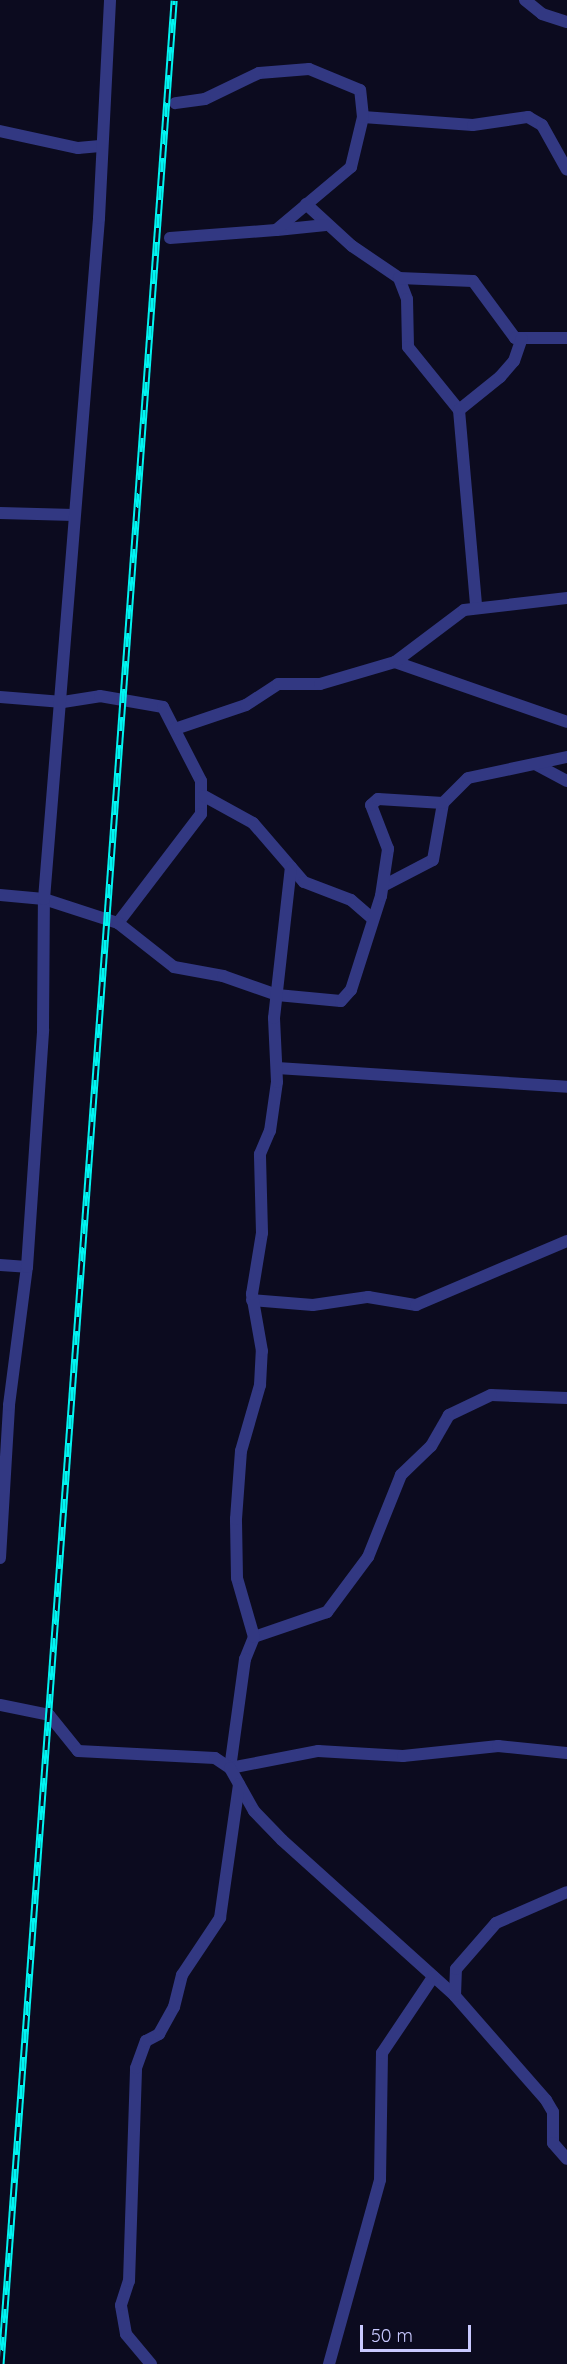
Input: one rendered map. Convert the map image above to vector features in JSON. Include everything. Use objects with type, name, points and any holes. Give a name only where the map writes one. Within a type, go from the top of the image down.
[{"type":"street","points":[[0,1558],[9,1405],[27,1267],[43,1030],[44,899],[63,702],[110,0]]},
{"type":"street","points":[[525,0],[543,14],[567,22]]},
{"type":"street","points":[[175,103],[205,99],[259,73],[309,69],[360,90],[363,117],[351,167],[276,230]]},
{"type":"street","points":[[363,117],[473,126],[528,117],[543,125],[567,170]]},
{"type":"street","points":[[0,131],[78,148],[100,146]]},
{"type":"street","points":[[306,204],[326,225],[399,278],[407,299],[408,347],[459,410],[476,605]]},
{"type":"street","points":[[170,238],[326,225]]},
{"type":"street","points":[[399,278],[473,281],[507,333],[522,338],[567,338]]},
{"type":"street","points":[[459,410],[500,377],[514,361],[522,338]]},
{"type":"street","points":[[0,513],[74,515]]},
{"type":"street","points":[[175,729],[246,705],[278,684],[320,684],[395,662],[439,626],[476,605],[567,598]]},
{"type":"street","points":[[395,662],[567,722]]},
{"type":"street","points":[[0,697],[63,702],[100,696],[152,701],[163,707],[175,729],[204,796],[201,814],[118,923]]},
{"type":"street","points":[[382,886],[433,860],[443,803],[468,778],[567,756]]},
{"type":"street","points":[[535,764],[567,781]]},
{"type":"street","points":[[204,796],[244,816],[304,882],[351,900],[373,919]]},
{"type":"street","points":[[0,895],[44,899],[118,923],[174,967],[223,976],[277,995],[348,998],[382,886],[388,849],[376,824],[374,801],[443,803]]},
{"type":"street","points":[[230,1768],[245,1659],[254,1637],[237,1578],[236,1530],[241,1451],[260,1385],[261,1351],[252,1300],[262,1233],[260,1154],[270,1131],[277,1068],[277,995],[291,867]]},
{"type":"street","points":[[277,1068],[567,1087]]},
{"type":"street","points":[[252,1300],[313,1305],[368,1297],[416,1305],[567,1241]]},
{"type":"street","points":[[0,1265],[27,1267]]},
{"type":"street","points":[[254,1637],[327,1612],[368,1557],[401,1475],[431,1446],[449,1414],[492,1395],[567,1398]]},
{"type":"street","points":[[0,1705],[49,1715],[78,1751],[215,1758],[230,1768],[239,1784],[282,1840],[455,1996],[546,2100],[553,2112],[553,2143],[567,2159]]},
{"type":"street","points":[[230,1768],[318,1751],[403,1756],[498,1746],[567,1754]]},
{"type":"street","points":[[151,2364],[126,2334],[122,2305],[129,2281],[136,2068],[146,2041],[159,2034],[174,2007],[182,1975],[220,1918],[239,1784]]},
{"type":"street","points":[[455,1996],[456,1969],[496,1923],[550,1904],[567,1892]]},
{"type":"street","points":[[329,2364],[380,2180],[382,2053],[433,1977]]},
{"type":"railway","points":[[1,2364],[174,0]]}]
